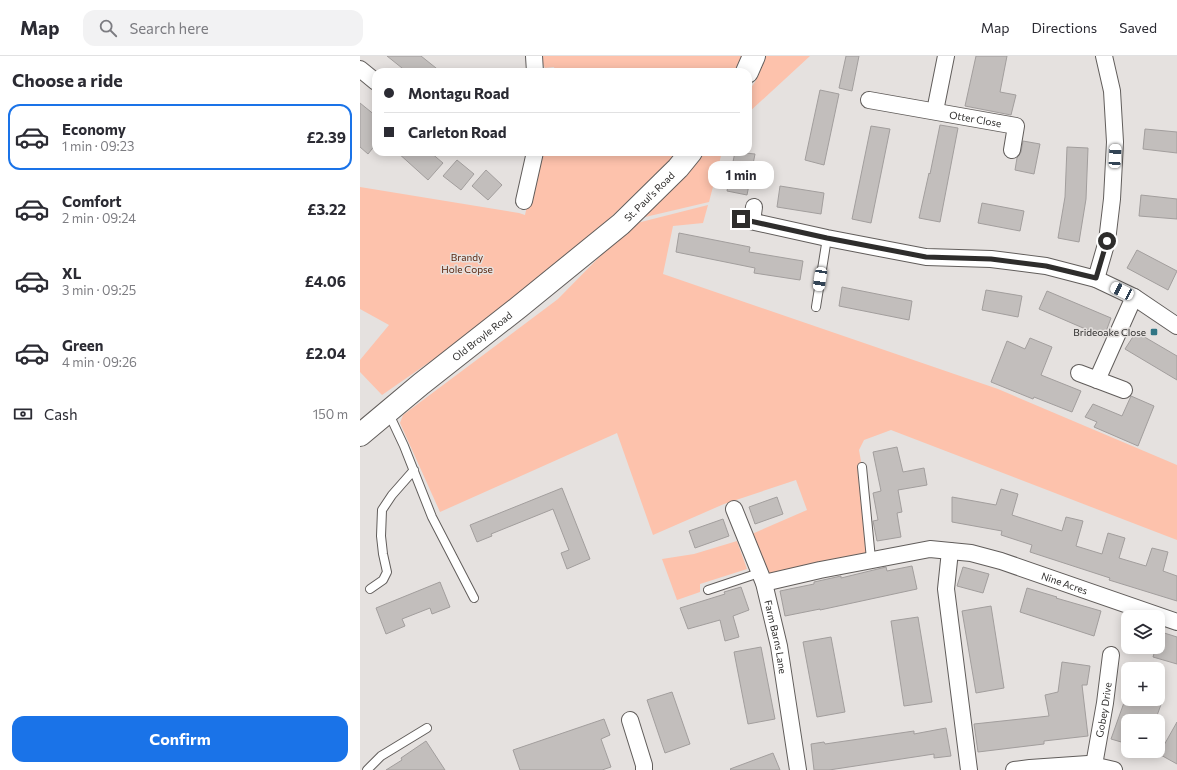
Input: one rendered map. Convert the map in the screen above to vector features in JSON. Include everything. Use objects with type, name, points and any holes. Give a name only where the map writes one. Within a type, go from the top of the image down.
[{"type":"main road","points":[[749,68],[754,56]]},
{"type":"main road","name":"St. Paul's Road","points":[[604,238],[631,214],[688,156]]},
{"type":"main road","name":"Old Broyle Road","points":[[360,435],[387,411],[604,238]]},
{"type":"street","points":[[534,56],[536,68]]},
{"type":"street","points":[[935,111],[946,56]]},
{"type":"street","points":[[1096,278],[1107,241],[1112,199],[1115,142],[1112,91],[1104,56]]},
{"type":"street","points":[[360,69],[372,79]]},
{"type":"street","name":"Otter Close","points":[[869,100],[1016,126],[1012,150]]},
{"type":"street","points":[[524,201],[534,156]]},
{"type":"street","points":[[749,215],[827,238],[926,257],[991,259],[1046,266],[1096,278],[1134,297],[1177,326]]},
{"type":"street","points":[[1097,380],[1134,297]]},
{"type":"street","points":[[1079,373],[1124,390]]},
{"type":"street","name":"Farm Barns Lane","points":[[734,509],[762,578],[779,646],[798,770]]},
{"type":"street","name":"Nine Acres","points":[[762,578],[820,570],[871,559],[930,549],[950,551],[1001,561],[1177,622]]},
{"type":"street","points":[[950,551],[946,589],[969,770]]},
{"type":"street","name":"Gobey Drive","points":[[1094,765],[1105,703],[1111,655]]},
{"type":"street","points":[[630,720],[644,770]]},
{"type":"street","points":[[1014,770],[1088,764],[1114,770]]},
{"type":"lane","points":[[816,307],[827,238]]},
{"type":"lane","points":[[387,411],[404,446],[432,517],[474,598]]},
{"type":"lane","points":[[862,467],[871,559]]},
{"type":"lane","points":[[370,589],[382,580],[387,572],[381,536],[382,510],[392,495],[414,470]]},
{"type":"lane","points":[[708,590],[762,578]]},
{"type":"lane","points":[[367,770],[381,756],[427,728]]},
{"type":"green space","points":[[539,56],[746,56],[740,68],[545,68]]},
{"type":"green space","points":[[766,56],[810,56],[752,109],[752,86]]},
{"type":"green space","name":"Brandy Hole Copse","points":[[538,156],[675,156],[588,239],[480,327],[382,395],[360,372],[360,360],[389,325],[360,309],[360,187],[525,215]]},
{"type":"green space","points":[[700,156],[721,156],[709,202],[641,218]]},
{"type":"green space","points":[[708,205],[703,223],[673,226],[663,274],[998,389],[1177,465],[1177,540],[891,430],[864,440],[859,450],[871,559],[764,583],[745,537],[807,510],[796,480],[724,504],[653,535],[617,433],[440,512],[400,423],[403,415],[558,299],[615,241],[637,223]]},
{"type":"green space","points":[[737,541],[747,569],[700,584],[700,592],[677,600],[662,559],[694,554]]},
{"type":"building","points":[[387,56],[421,56],[436,68],[402,68]]},
{"type":"building","points":[[846,56],[859,56],[852,91],[839,88]]},
{"type":"building","points":[[976,56],[1007,56],[1000,92],[1016,95],[1011,115],[965,106]]},
{"type":"building","points":[[820,90],[839,94],[824,165],[805,160]]},
{"type":"building","points":[[360,103],[372,113],[372,149],[368,154],[360,147]]},
{"type":"building","points":[[940,125],[958,128],[940,222],[919,218]]},
{"type":"building","points":[[871,126],[890,129],[871,223],[852,219]]},
{"type":"building","points":[[1145,129],[1177,132],[1177,153],[1143,149]]},
{"type":"building","points":[[1023,141],[1040,144],[1034,174],[1015,170],[1017,158],[1021,152]]},
{"type":"building","points":[[1067,147],[1088,148],[1086,199],[1079,242],[1058,238],[1065,197]]},
{"type":"building","points":[[752,154],[755,154],[747,195],[727,191],[734,156],[752,156]]},
{"type":"building","points":[[401,156],[435,156],[443,163],[428,180]]},
{"type":"building","points":[[457,160],[474,174],[461,190],[443,176]]},
{"type":"building","points":[[486,170],[502,185],[488,200],[472,186]]},
{"type":"building","points":[[780,186],[824,193],[821,214],[777,207]]},
{"type":"building","points":[[1141,195],[1177,199],[1177,219],[1139,216]]},
{"type":"building","points":[[982,203],[1024,211],[1020,231],[978,223]]},
{"type":"building","points":[[679,233],[750,247],[749,252],[803,261],[800,280],[754,273],[755,268],[676,252]]},
{"type":"building","points":[[1137,250],[1177,271],[1168,290],[1127,268]]},
{"type":"building","points":[[842,287],[912,301],[909,320],[839,306]]},
{"type":"building","points":[[986,290],[1022,296],[1018,317],[982,310]]},
{"type":"building","points":[[1047,291],[1111,318],[1104,337],[1039,309]]},
{"type":"building","points":[[1136,332],[1177,356],[1177,380],[1125,349]]},
{"type":"building","points":[[1030,338],[1052,347],[1041,375],[1081,391],[1072,412],[1034,397],[1033,399],[991,382],[1007,341],[1025,349]]},
{"type":"building","points":[[1131,396],[1154,406],[1138,446],[1094,427],[1097,422],[1085,417],[1093,404],[1122,416]]},
{"type":"building","points":[[897,447],[903,472],[924,468],[927,485],[898,490],[902,512],[897,513],[901,537],[877,541],[873,521],[878,520],[873,493],[881,491],[873,452]]},
{"type":"building","points":[[562,488],[590,559],[567,569],[561,553],[569,550],[553,509],[491,534],[492,536],[477,542],[470,525]]},
{"type":"building","points":[[1001,489],[1018,494],[1012,515],[1062,531],[1066,517],[1083,521],[1076,546],[1102,554],[1108,533],[1125,538],[1119,558],[1146,566],[1152,548],[1168,552],[1163,571],[1177,576],[1177,601],[1109,580],[1110,578],[1030,552],[1032,545],[1001,535],[1002,531],[952,522],[952,497],[996,505]]},
{"type":"building","points":[[777,497],[783,514],[755,524],[749,507]]},
{"type":"building","points":[[723,519],[729,536],[695,548],[689,531]]},
{"type":"building","points":[[912,566],[917,589],[785,616],[780,591],[814,584],[814,582],[841,576],[841,578],[886,567],[887,571]]},
{"type":"building","points":[[963,567],[989,574],[983,593],[957,586]]},
{"type":"building","points":[[440,582],[450,607],[432,614],[430,608],[402,619],[405,626],[386,634],[376,608]]},
{"type":"building","points":[[741,587],[749,610],[733,616],[739,637],[725,641],[720,620],[688,629],[680,608],[725,594],[724,592]]},
{"type":"building","points":[[1027,588],[1101,611],[1094,636],[1020,612]]},
{"type":"building","points":[[991,606],[1004,688],[976,693],[962,611]]},
{"type":"building","points":[[918,617],[932,702],[904,706],[891,621]]},
{"type":"building","points":[[1165,633],[1177,637],[1177,664],[1153,657],[1154,654],[1165,654]]},
{"type":"building","points":[[831,637],[845,712],[817,717],[803,642]]},
{"type":"building","points":[[761,647],[775,719],[748,724],[734,652]]},
{"type":"building","points":[[1062,662],[1090,666],[1087,685],[1082,685],[1088,736],[1044,741],[1044,744],[978,752],[974,724],[1049,716],[1045,695],[1058,692]]},
{"type":"building","points":[[672,692],[690,744],[665,753],[647,700]]},
{"type":"building","points":[[1123,706],[1160,706],[1158,714],[1121,714],[1121,742],[1111,739]]},
{"type":"building","points":[[604,719],[610,735],[601,739],[611,767],[602,770],[520,770],[513,750]]},
{"type":"building","points":[[1177,722],[1177,764],[1165,757],[1165,743]]},
{"type":"building","points":[[946,728],[951,756],[934,758],[934,754],[829,770],[814,770],[811,744],[824,742],[825,744],[914,731],[914,734]]},
{"type":"building","points":[[426,741],[445,770],[386,770],[402,760],[401,758]]},
{"type":"building","points":[[773,753],[780,770],[730,769]]},
{"type":"place","name":"Brideoake Close","points":[[1154,332]]},
{"type":"route","points":[[741,219],[827,238],[926,257],[991,259],[1046,266],[1096,278],[1107,241]]}]
